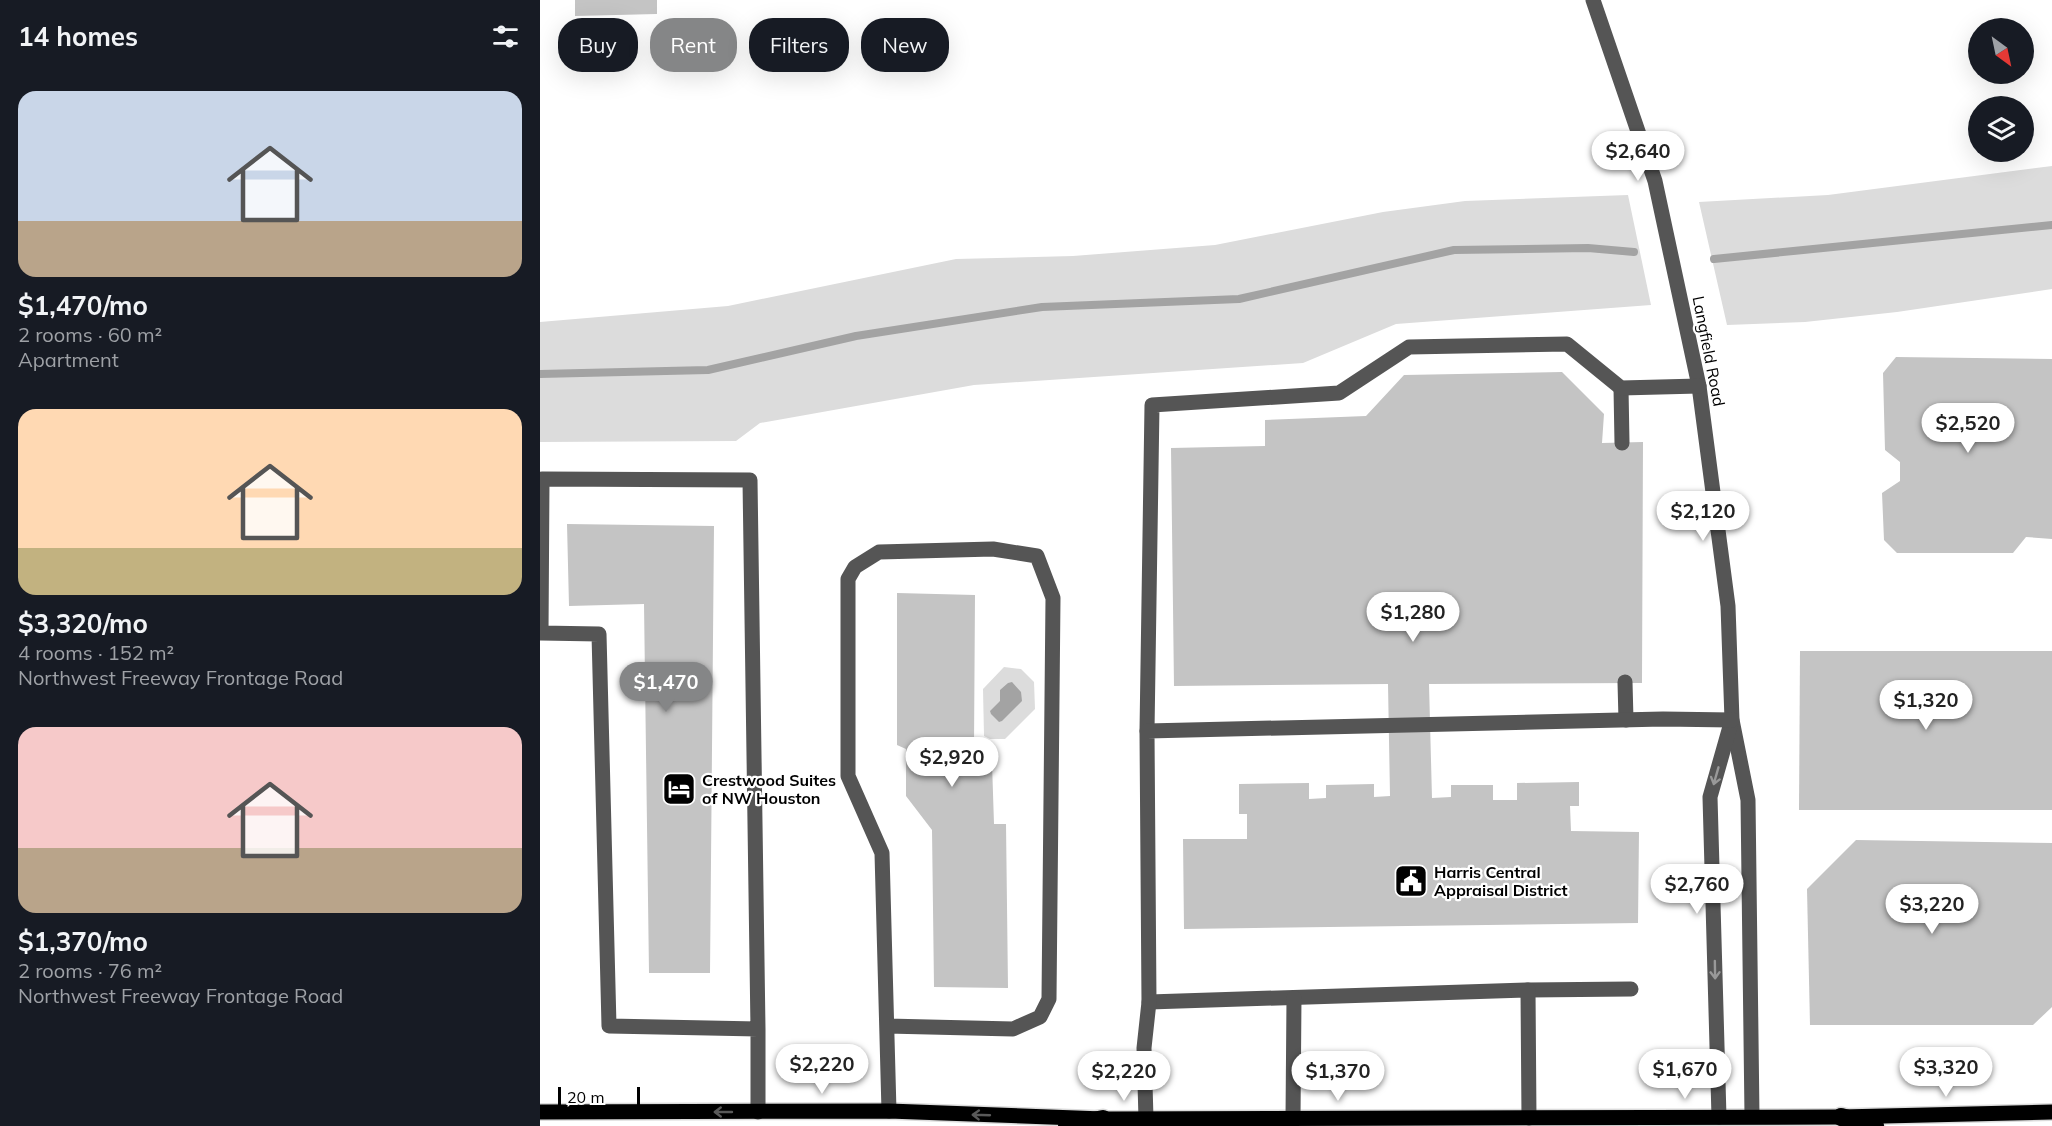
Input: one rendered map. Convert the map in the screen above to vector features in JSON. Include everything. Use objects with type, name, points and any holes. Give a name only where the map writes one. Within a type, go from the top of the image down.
[{"type":"highway","points":[[1841,1117],[1875,1126]]},
{"type":"highway","points":[[1067,1126],[1103,1119]]},
{"type":"main road","points":[[540,1112],[889,1111],[1103,1119],[1841,1117],[2052,1112]]},
{"type":"street","name":"Langfield Road","points":[[1593,0],[1655,181],[1699,386],[1728,606],[1732,720],[1748,800],[1752,1116]]},
{"type":"street","points":[[1146,1119],[1144,1048],[1149,1002],[1147,731],[1152,405],[1339,393],[1409,347],[1567,344],[1621,388],[1699,386]]},
{"type":"street","points":[[1621,388],[1622,443]]},
{"type":"street","points":[[758,1029],[609,1026],[599,634],[541,633],[542,479],[750,480],[758,1029],[758,1112]]},
{"type":"street","points":[[886,1026],[1013,1029],[1040,1017],[1049,999],[1053,598],[1037,556],[993,549],[879,552],[855,567],[848,579],[848,776],[882,853],[886,1026],[889,1111]]},
{"type":"street","points":[[1625,682],[1626,720]]},
{"type":"street","points":[[1147,731],[1626,720],[1732,720]]},
{"type":"street","name":"Langfield Road","points":[[1719,1117],[1710,797],[1732,720]]},
{"type":"street","points":[[1149,1002],[1631,989]]},
{"type":"street","points":[[1528,990],[1529,1118]]},
{"type":"street","points":[[1293,1119],[1294,998]]},
{"type":"shaded area","points":[[2052,166],[2052,289],[1897,312],[1805,322],[1727,325],[1699,202],[1828,195]]},
{"type":"shaded area","points":[[1628,195],[1651,305],[1396,324],[1303,363],[974,385],[760,423],[736,441],[540,442],[540,322],[728,306],[956,259],[1073,256],[1215,245],[1383,212],[1465,201]]},
{"type":"shaded area","points":[[1004,667],[1021,669],[1034,682],[1035,709],[1005,739],[990,739],[984,736],[983,689]]},
{"type":"shaded area","points":[[1012,682],[1021,692],[1022,701],[999,722],[990,711],[1000,701],[1000,690]]},
{"type":"building","points":[[575,0],[657,0],[657,14],[575,16]]},
{"type":"building","points":[[1896,357],[2052,359],[2052,539],[2026,537],[2013,553],[1897,553],[1884,540],[1882,493],[1900,481],[1900,462],[1885,450],[1883,373]]},
{"type":"building","points":[[1562,372],[1604,414],[1602,443],[1643,442],[1642,683],[1429,684],[1432,798],[1451,797],[1451,785],[1493,785],[1493,800],[1517,800],[1517,783],[1579,782],[1579,806],[1570,806],[1571,831],[1639,832],[1638,923],[1184,929],[1183,839],[1247,839],[1247,814],[1239,814],[1239,784],[1309,783],[1309,799],[1326,798],[1326,785],[1374,784],[1374,797],[1390,796],[1388,684],[1174,686],[1171,448],[1265,446],[1265,420],[1366,416],[1404,375]]},
{"type":"building","name":"Crestwood Suites of NW Houston","points":[[567,524],[714,526],[710,973],[649,973],[644,604],[569,606]]},
{"type":"building","points":[[897,593],[975,595],[974,746],[992,763],[994,824],[1006,824],[1008,988],[934,987],[932,830],[906,796],[906,749],[897,745]]},
{"type":"building","points":[[1800,651],[2052,651],[2052,810],[1799,810]]},
{"type":"building","points":[[1856,840],[2052,843],[2052,1007],[2033,1025],[1810,1025],[1807,889]]},
{"type":"waterway","points":[[1714,259],[2052,225]]},
{"type":"waterway","points":[[540,374],[708,370],[856,336],[1042,307],[1239,299],[1454,250],[1588,248],[1634,252]]},
{"type":"place","name":"Crestwood Suites of NW Houston","points":[[679,789]]},
{"type":"place","name":"Harris Central Appraisal District","points":[[1411,881]]}]
